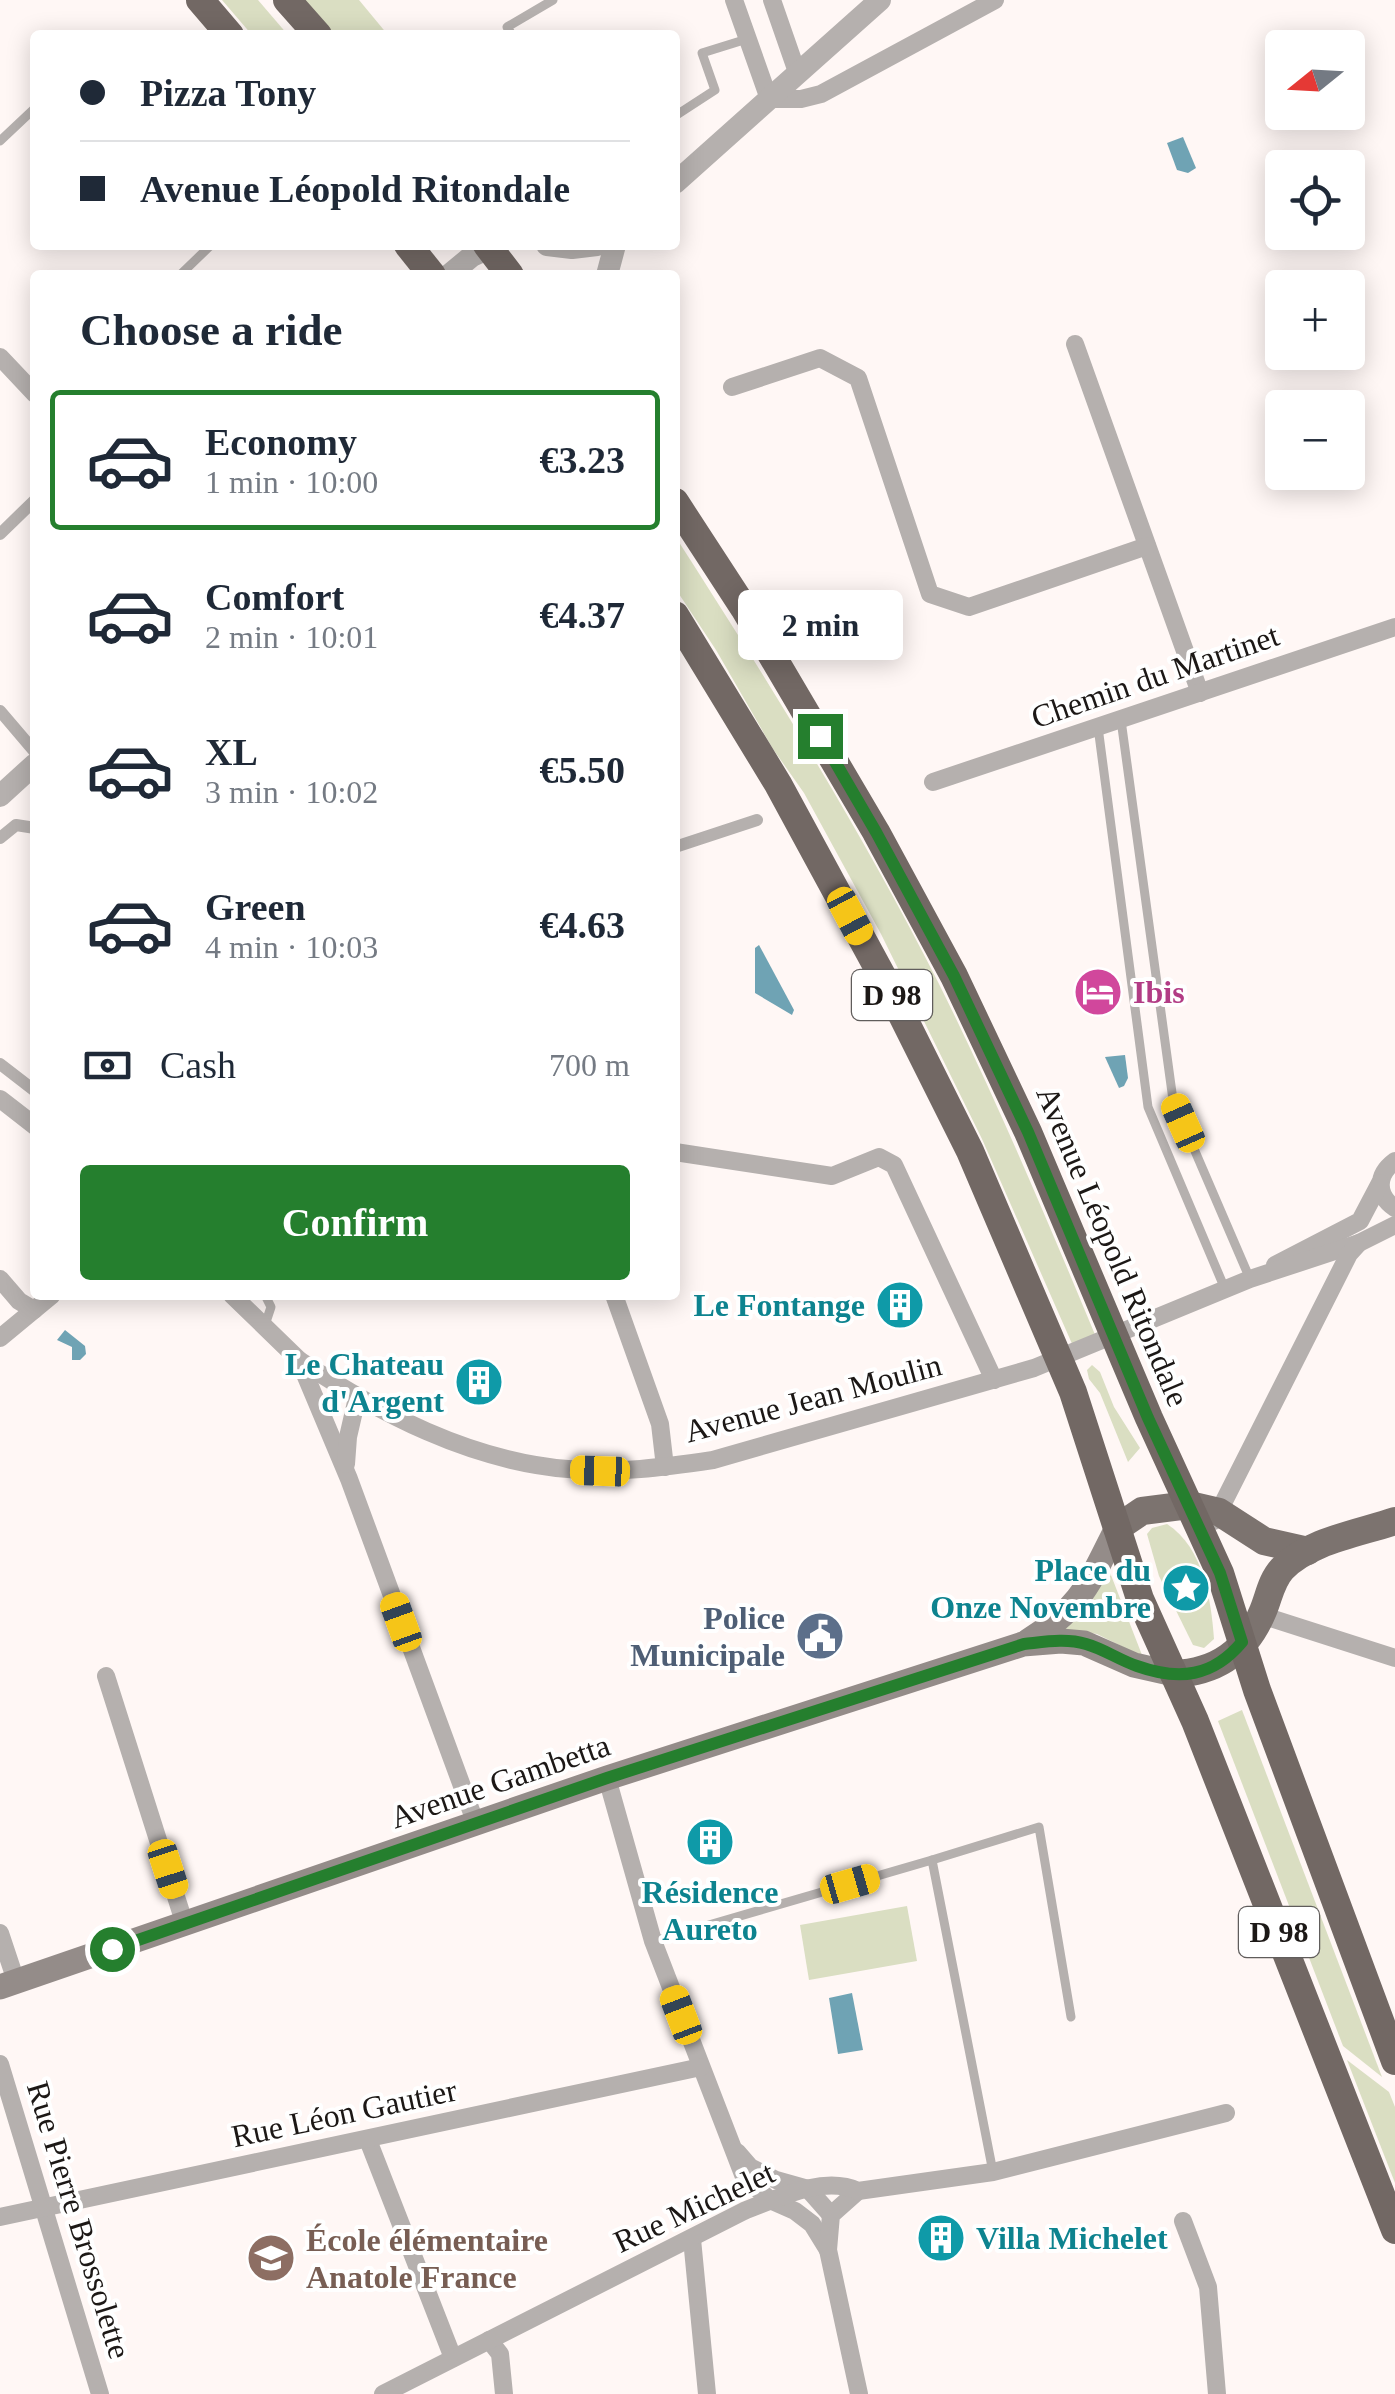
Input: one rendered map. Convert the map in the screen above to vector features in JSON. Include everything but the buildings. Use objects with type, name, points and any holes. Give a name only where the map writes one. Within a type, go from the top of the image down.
[{"type":"highway","points":[[200,0],[226,30]]},
{"type":"highway","points":[[287,0],[314,30]]},
{"type":"highway","points":[[412,250],[428,270]]},
{"type":"highway","name":"Avenue Léopold Ritondale","points":[[680,510],[744,608],[876,832],[954,976],[1028,1132],[1204,1537],[1395,2061]]},
{"type":"highway","name":"D 98","points":[[680,624],[778,784],[886,983],[970,1151],[1099,1467],[1140,1599],[1174,1674],[1395,2230]]},
{"type":"main road","points":[[1117,1528],[1142,1511],[1189,1505],[1219,1512],[1264,1541],[1308,1550]]},
{"type":"main road","points":[[1174,1674],[1206,1671],[1228,1658],[1262,1615],[1281,1571],[1308,1550],[1395,1521]]},
{"type":"main road","name":"Avenue Gambetta","points":[[1024,1644],[1070,1611],[1117,1528]]},
{"type":"main road","name":"Avenue Gambetta","points":[[8,1984],[607,1778],[1024,1644],[1084,1643],[1134,1666],[1174,1674]]},
{"type":"street","points":[[734,0],[769,99]]},
{"type":"street","points":[[772,0],[797,72]]},
{"type":"street","points":[[680,179],[880,0]]},
{"type":"street","points":[[769,99],[821,94],[989,4]]},
{"type":"street","points":[[456,270],[485,250]]},
{"type":"street","points":[[1075,344],[1200,693]]},
{"type":"street","points":[[0,356],[30,389]]},
{"type":"street","points":[[732,387],[820,358],[858,378],[930,594],[969,608],[1147,546]]},
{"type":"street","points":[[0,534],[30,505]]},
{"type":"street","name":"Chemin du Martinet","points":[[933,782],[1395,627]]},
{"type":"street","points":[[0,710],[30,759]]},
{"type":"street","points":[[0,796],[30,769]]},
{"type":"street","points":[[680,845],[757,820]]},
{"type":"street","points":[[0,838],[16,825],[30,827]]},
{"type":"street","points":[[0,1064],[30,1088]]},
{"type":"street","points":[[0,1098],[30,1122]]},
{"type":"street","points":[[680,1153],[832,1176],[879,1158],[894,1165],[994,1380]]},
{"type":"street","points":[[1250,1279],[1360,1221],[1387,1171]]},
{"type":"street","points":[[1387,1171],[1384,1200],[1395,1208]]},
{"type":"street","points":[[1115,1337],[1250,1279],[1359,1244],[1395,1225]]},
{"type":"street","points":[[1204,1537],[1348,1254],[1359,1244]]},
{"type":"street","points":[[0,1279],[19,1301],[34,1310]]},
{"type":"street","points":[[0,1338],[46,1300]]},
{"type":"street","name":"Avenue Jean Moulin","points":[[237,1300],[300,1360],[355,1397],[418,1428],[526,1462],[600,1471],[713,1460],[994,1380],[1115,1337]]},
{"type":"street","points":[[616,1300],[660,1424],[665,1467]]},
{"type":"street","points":[[300,1360],[349,1479],[476,1824]]},
{"type":"street","points":[[327,1426],[337,1403],[355,1397],[346,1449],[349,1479]]},
{"type":"street","points":[[1262,1615],[1395,1658]]},
{"type":"street","points":[[106,1676],[185,1925]]},
{"type":"street","points":[[607,1778],[653,1941],[744,2177],[770,2200],[812,2224],[828,2250]]},
{"type":"street","points":[[0,1933],[8,1984]]},
{"type":"street","name":"Rue Pierre Brossolette","points":[[0,2064],[100,2394]]},
{"type":"street","name":"Rue Léon Gautier","points":[[0,2217],[701,2068]]},
{"type":"street","name":"Rue Michelet","points":[[383,2394],[770,2200],[844,2184],[858,2190],[992,2172],[1226,2113]]},
{"type":"street","points":[[368,2140],[452,2358]]},
{"type":"street","points":[[730,2145],[750,2167],[808,2189],[831,2215]]},
{"type":"street","points":[[858,2190],[831,2215],[828,2250],[859,2394]]},
{"type":"street","points":[[1183,2221],[1208,2287],[1218,2394]]},
{"type":"street","points":[[692,2239],[708,2394]]},
{"type":"street","points":[[489,2340],[500,2354],[504,2394]]},
{"type":"lane","points":[[509,30],[507,27],[554,0]]},
{"type":"lane","points":[[680,113],[715,90],[702,53],[747,39]]},
{"type":"lane","points":[[0,140],[30,113]]},
{"type":"lane","points":[[185,270],[206,250]]},
{"type":"lane","points":[[1121,720],[1173,1100],[1250,1279]]},
{"type":"lane","points":[[1098,727],[1148,1107],[1225,1289]]},
{"type":"lane","points":[[1387,1171],[1394,1148]]},
{"type":"lane","points":[[265,1327],[271,1308],[267,1300]]},
{"type":"lane","points":[[653,1941],[1040,1827],[1072,2017]]},
{"type":"lane","points":[[932,1860],[992,2172]]},
{"type":"green space","points":[[222,0],[258,0],[284,30],[248,30]]},
{"type":"green space","points":[[304,0],[359,0],[384,30],[330,30]]},
{"type":"green space","points":[[680,544],[812,756],[908,925],[1000,1114],[1096,1337],[1073,1346],[982,1139],[881,934],[804,793],[773,749],[680,596]]},
{"type":"green space","points":[[1092,1365],[1100,1372],[1114,1407],[1140,1448],[1128,1462],[1100,1393],[1089,1379],[1087,1370]]},
{"type":"green space","points":[[1167,1524],[1190,1547],[1203,1576],[1214,1639],[1204,1648],[1193,1645],[1159,1576],[1147,1534],[1152,1528]]},
{"type":"green space","points":[[1109,1570],[1141,1656],[1097,1634],[1061,1629],[1087,1609]]},
{"type":"green space","points":[[1242,1710],[1382,2077],[1343,2046],[1218,1721]]},
{"type":"green space","points":[[907,1906],[917,1961],[809,1980],[800,1925]]},
{"type":"green space","points":[[1347,2060],[1389,2092],[1395,2107],[1395,2183]]},
{"type":"water","points":[[1183,137],[1196,168],[1188,173],[1177,170],[1167,143]]},
{"type":"water","points":[[759,945],[794,1010],[792,1015],[755,993],[755,948]]},
{"type":"water","points":[[1125,1055],[1128,1078],[1119,1088],[1105,1057]]},
{"type":"water","points":[[65,1330],[85,1346],[86,1354],[80,1360],[72,1360],[72,1347],[57,1340]]},
{"type":"water","points":[[852,1993],[863,2050],[838,2054],[829,1998]]},
{"type":"place","name":"Ibis","points":[[1098,992]]},
{"type":"place","name":"Le Fontange","points":[[900,1305]]},
{"type":"place","name":"Le Chateau d'Argent","points":[[479,1382]]},
{"type":"place","name":"Place du Onze Novembre","points":[[1186,1588]]},
{"type":"place","name":"Police Municipale","points":[[820,1636]]},
{"type":"place","name":"Résidence Aureto","points":[[710,1842]]},
{"type":"place","name":"Villa Michelet","points":[[941,2238]]},
{"type":"place","name":"École élémentaire Anatole France","points":[[271,2258]]},
{"type":"route","points":[[112,1949],[607,1778],[1024,1644],[1084,1643],[1134,1666],[1174,1674],[1206,1671],[1228,1658],[1242,1642],[1220,1573],[1148,1418],[1028,1132],[954,976],[820,736]]}]
